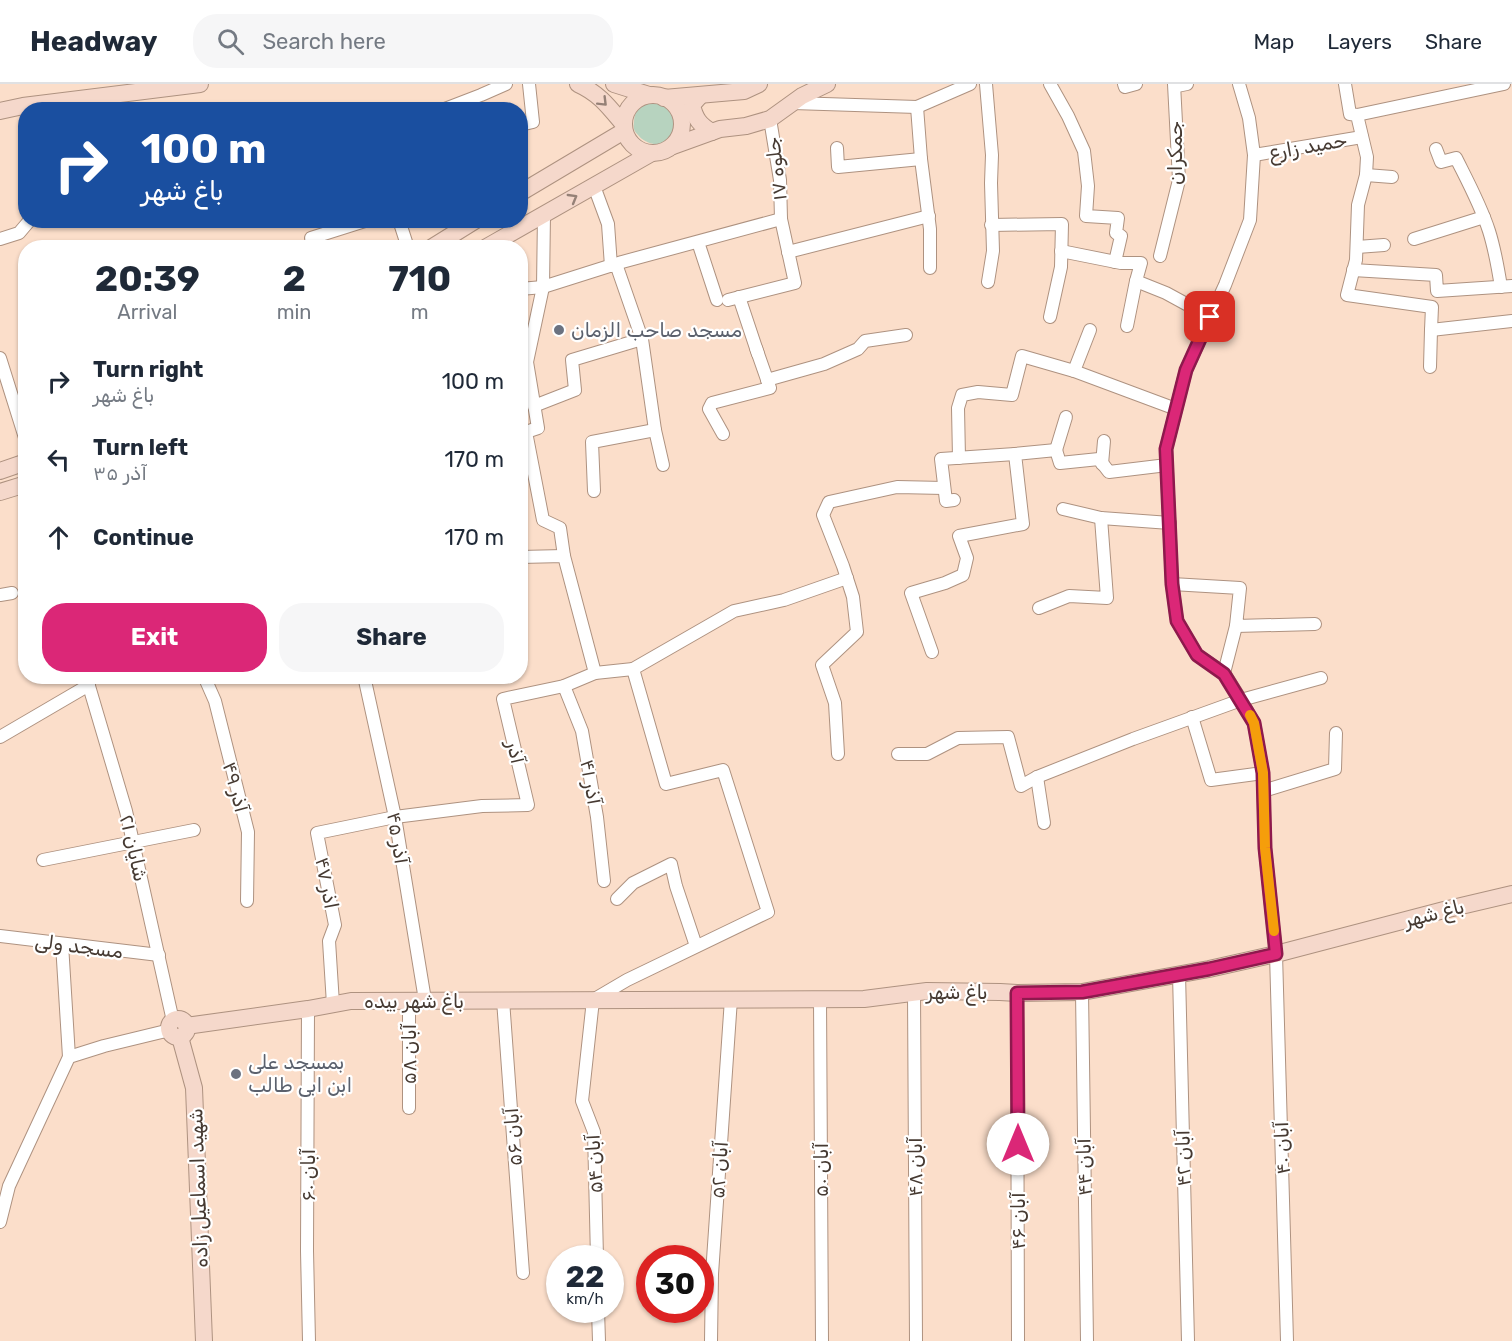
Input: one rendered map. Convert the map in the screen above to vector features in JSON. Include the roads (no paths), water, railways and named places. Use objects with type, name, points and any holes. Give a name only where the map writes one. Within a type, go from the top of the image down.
[{"type":"main road","points":[[48,102],[160,84]]},
{"type":"main road","points":[[19,102],[136,88],[200,84]]},
{"type":"main road","points":[[578,84],[591,90],[604,101],[624,128],[629,142],[639,150],[650,154],[662,153],[673,146],[720,129],[746,126],[770,119],[799,94],[827,84]]},
{"type":"main road","points":[[614,84],[672,102],[680,112],[682,124],[680,136],[673,146]]},
{"type":"main road","points":[[624,128],[624,119],[629,107],[637,99],[744,91],[759,84]]},
{"type":"main road","points":[[701,95],[692,105],[694,116],[712,132]]},
{"type":"main road","points":[[0,106],[18,102]]},
{"type":"main road","points":[[0,111],[18,107]]},
{"type":"main road","points":[[528,188],[624,128]]},
{"type":"main road","points":[[528,223],[650,154]]},
{"type":"main road","points":[[444,240],[464,228]]},
{"type":"main road","points":[[499,240],[520,228]]},
{"type":"main road","points":[[456,233],[460,240]]},
{"type":"main road","points":[[0,471],[18,465]]},
{"type":"main road","points":[[0,492],[18,486]]},
{"type":"main road","name":"باغ شهر","points":[[644,1000],[864,999],[927,991],[1082,992],[1276,954],[1512,894]]},
{"type":"main road","name":"باغ شهر بیده","points":[[177,1028],[351,1001],[644,1000]]},
{"type":"main road","name":"شهید اسماعیل زاده","points":[[177,1028],[194,1088],[204,1341]]},
{"type":"street","points":[[456,102],[478,90],[506,84]]},
{"type":"street","points":[[528,123],[533,122],[529,84]]},
{"type":"street","points":[[799,94],[917,107],[970,84]]},
{"type":"street","points":[[986,84],[992,155],[993,251],[988,282]]},
{"type":"street","points":[[1050,84],[1084,151],[1088,186],[1086,216],[1118,218],[1116,233],[1121,236],[1115,262]]},
{"type":"street","points":[[1175,84],[1177,86],[1187,84]]},
{"type":"street","name":"جمکران","points":[[1160,256],[1179,180],[1175,84]]},
{"type":"street","name":"حمید زارع","points":[[1224,674],[1197,655],[1177,621],[1172,584],[1166,449],[1186,370],[1225,285],[1250,220],[1254,155],[1249,118],[1239,84]]},
{"type":"street","points":[[1345,84],[1350,114],[1357,115],[1504,84]]},
{"type":"street","points":[[917,107],[929,216],[930,268]]},
{"type":"street","points":[[1357,115],[1367,157],[1366,175],[1358,205],[1356,260],[1347,295],[1432,307],[1430,367]]},
{"type":"street","name":"جلوه ۱۷","points":[[728,299],[795,283],[781,219],[780,180],[770,119]]},
{"type":"street","name":"حمید زارع","points":[[1254,155],[1362,137]]},
{"type":"street","points":[[837,148],[838,167],[921,159]]},
{"type":"street","points":[[1353,270],[1436,275],[1437,291],[1506,287],[1484,217],[1456,158],[1441,162],[1436,149]]},
{"type":"street","points":[[1366,175],[1392,177]]},
{"type":"street","points":[[594,186],[608,224],[613,265],[642,339],[655,430],[663,465]]},
{"type":"street","points":[[528,348],[543,287],[544,214]]},
{"type":"street","points":[[788,252],[929,216]]},
{"type":"street","points":[[1414,239],[1484,217]]},
{"type":"street","points":[[528,288],[543,287],[613,265],[781,219]]},
{"type":"street","points":[[991,225],[1062,224],[1061,267],[1050,317]]},
{"type":"street","points":[[0,239],[19,233],[23,228]]},
{"type":"street","points":[[312,240],[311,238],[343,228]]},
{"type":"street","points":[[698,242],[757,351],[768,384]]},
{"type":"street","points":[[1356,247],[1384,245]]},
{"type":"street","points":[[1061,251],[1115,262],[1141,262],[1127,326]]},
{"type":"street","points":[[1136,281],[1166,292],[1210,317]]},
{"type":"street","points":[[1431,330],[1512,321]]},
{"type":"street","points":[[1074,371],[1090,330]]},
{"type":"street","points":[[723,434],[709,409],[712,403],[824,364],[858,349],[865,341],[906,335]]},
{"type":"street","points":[[534,406],[575,390],[572,360],[642,339]]},
{"type":"street","points":[[959,458],[958,408],[962,395],[978,392],[1012,395],[1022,356],[1074,371],[1176,409]]},
{"type":"street","points":[[1,364],[18,416]]},
{"type":"street","points":[[528,381],[538,428],[528,431]]},
{"type":"street","points":[[1066,417],[1056,450],[1060,463],[1099,459],[1109,472],[1167,465]]},
{"type":"street","points":[[594,491],[592,442],[655,430]]},
{"type":"street","points":[[1102,464],[1104,441]]},
{"type":"street","points":[[528,442],[543,520],[560,528],[564,556],[595,674]]},
{"type":"street","points":[[954,501],[946,501],[941,459],[1056,450]]},
{"type":"street","points":[[933,652],[911,593],[945,583],[963,574],[967,558],[959,536],[1023,524],[1015,454]]},
{"type":"street","points":[[838,754],[835,703],[822,665],[857,632],[853,597],[823,515],[829,502],[897,487],[944,488]]},
{"type":"street","points":[[1063,509],[1101,518],[1170,523]]},
{"type":"street","points":[[1039,608],[1069,596],[1107,598],[1101,518]]},
{"type":"street","points":[[528,557],[564,556]]},
{"type":"street","name":"آذر","points":[[395,817],[482,806],[528,806],[503,699],[564,686],[595,674],[633,669],[734,611],[784,600],[847,578]]},
{"type":"street","points":[[1172,584],[1240,588],[1236,626],[1224,674]]},
{"type":"street","points":[[1236,626],[1315,624]]},
{"type":"street","points":[[593,1000],[627,980],[768,912],[723,770],[666,784],[633,669]]},
{"type":"street","name":"آبان ۴۰","points":[[1224,674],[1254,723],[1263,773],[1265,848],[1276,954],[1287,1341]]},
{"type":"street","points":[[898,754],[927,754],[958,738],[1008,737],[1021,786],[1037,777],[1192,717],[1241,700],[1322,678]]},
{"type":"street","points":[[0,737],[82,684]]},
{"type":"street","name":"شایان ۲۱","points":[[88,684],[126,811],[177,1028]]},
{"type":"street","name":"آذر ۴۹","points":[[207,684],[214,701],[248,832],[247,901]]},
{"type":"street","name":"آذر ۴۵","points":[[366,684],[395,817],[417,1001]]},
{"type":"street","name":"آذر ۴۱","points":[[564,686],[582,731],[597,816],[604,881]]},
{"type":"street","points":[[1192,717],[1211,780],[1263,773]]},
{"type":"street","points":[[1263,790],[1335,769],[1336,733]]},
{"type":"street","points":[[1037,777],[1044,824]]},
{"type":"street","name":"اذر ۴۷","points":[[333,1004],[329,941],[335,924],[317,833],[395,817]]},
{"type":"street","points":[[43,860],[194,830]]},
{"type":"street","points":[[617,899],[633,884],[671,864],[696,946]]},
{"type":"street","name":"مسجد ولی","points":[[0,936],[159,955]]},
{"type":"street","points":[[0,1222],[9,1186],[69,1056],[63,944]]},
{"type":"street","name":"آبان ۴۲","points":[[1179,974],[1188,1341]]},
{"type":"street","name":"آبان ۴۸","points":[[914,992],[916,1341]]},
{"type":"street","name":"آبان ۴۴","points":[[1082,992],[1087,1341]]},
{"type":"street","name":"آبان ۴۶","points":[[1017,993],[1018,1341]]},
{"type":"street","name":"آبان ۵۲","points":[[711,1341],[712,1279],[731,999]]},
{"type":"street","name":"آبان ۵۰","points":[[820,999],[822,1341]]},
{"type":"street","name":"آبان ۵۶","points":[[503,1000],[523,1273]]},
{"type":"street","name":"آبان ۵۴","points":[[593,1000],[582,1101],[594,1132],[597,1245]]},
{"type":"street","name":"آبان ۵۸","points":[[409,1108],[417,1001]]},
{"type":"street","name":"آبان ۶۰","points":[[308,1009],[309,1341]]},
{"type":"street","points":[[69,1056],[177,1028]]},
{"type":"street","points":[[598,1323],[599,1341]]},
{"type":"place","name":"مسجد صاحب الزمان","points":[[559,330]]},
{"type":"place","name":"بمسجد علی ابن ابی طالب","points":[[236,1074]]}]
